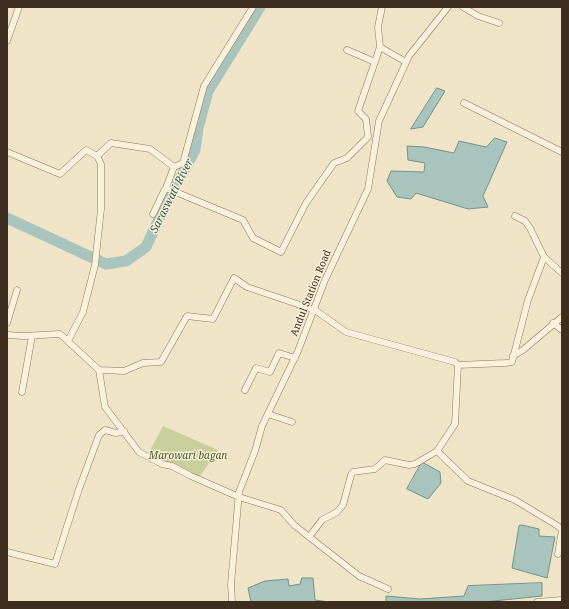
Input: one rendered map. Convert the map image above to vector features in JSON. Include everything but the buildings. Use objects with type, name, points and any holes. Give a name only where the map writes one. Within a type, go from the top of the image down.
[{"type":"street","points":[[7,41],[18,7]]},
{"type":"street","points":[[152,214],[166,188],[174,167],[183,163],[204,86],[253,7]]},
{"type":"street","points":[[166,188],[243,220],[253,238],[281,252],[306,203],[334,163],[347,158],[368,137],[366,119],[358,111],[380,48],[378,27],[382,7]]},
{"type":"street","name":"Andul Station Road","points":[[232,602],[231,584],[239,497],[262,426],[295,358],[325,280],[368,189],[379,121],[409,56],[448,7]]},
{"type":"street","points":[[463,7],[478,16],[499,23]]},
{"type":"street","points":[[380,48],[406,62]]},
{"type":"street","points":[[347,50],[375,62]]},
{"type":"street","points":[[464,103],[562,152]]},
{"type":"street","points":[[97,156],[111,143],[119,144],[150,149],[174,167]]},
{"type":"street","points":[[7,152],[60,174],[86,150],[97,156],[101,164],[101,209],[95,265],[83,312],[68,341]]},
{"type":"street","points":[[514,216],[525,221],[544,257],[562,273]]},
{"type":"street","points":[[98,370],[124,371],[143,363],[161,362],[187,316],[213,319],[234,278],[247,287],[314,310],[346,332],[455,362],[458,365],[512,362],[528,300],[544,257]]},
{"type":"street","points":[[7,323],[17,290]]},
{"type":"street","points":[[513,356],[562,316]]},
{"type":"street","points":[[553,323],[562,330]]},
{"type":"street","points":[[7,335],[32,336],[60,334],[98,370],[105,407],[139,452],[162,464],[172,466],[239,497],[281,510],[294,525],[359,576],[388,589]]},
{"type":"street","points":[[22,392],[32,336]]},
{"type":"street","points":[[245,390],[256,368],[270,372],[279,353],[295,358]]},
{"type":"street","points":[[309,537],[322,520],[337,512],[343,505],[353,472],[375,469],[385,460],[409,465],[415,464],[437,451],[455,424],[458,365]]},
{"type":"street","points":[[268,414],[292,422]]},
{"type":"street","points":[[7,552],[55,564],[79,489],[100,435],[105,430],[116,433],[124,431]]},
{"type":"street","points":[[437,451],[468,481],[515,500],[540,514],[562,529],[558,554]]},
{"type":"street","points":[[537,602],[562,600]]},
{"type":"green space","name":"Marowari bagan","points":[[163,426],[218,450],[198,479],[147,456]]},
{"type":"water","points":[[437,88],[445,91],[423,127],[411,129]]},
{"type":"water","points":[[495,138],[507,142],[483,196],[488,207],[468,209],[416,193],[411,199],[397,197],[387,181],[391,171],[424,172],[425,163],[408,160],[407,146],[424,147],[454,153],[459,141],[486,147]]},
{"type":"water","points":[[422,462],[440,472],[441,483],[428,499],[407,489]]},
{"type":"water","points":[[522,525],[539,529],[539,536],[555,537],[547,578],[512,568],[519,526]]},
{"type":"water","points":[[302,578],[313,578],[315,600],[329,602],[251,602],[248,588],[265,581],[288,579],[289,586],[300,584]]},
{"type":"water","points":[[542,583],[542,596],[484,602],[386,602],[386,596],[420,599],[464,596],[468,586]]},
{"type":"waterway","name":"Saraswati River","points":[[7,218],[106,264],[126,261],[146,247],[164,208],[195,150],[198,128],[208,91],[260,7]]}]
